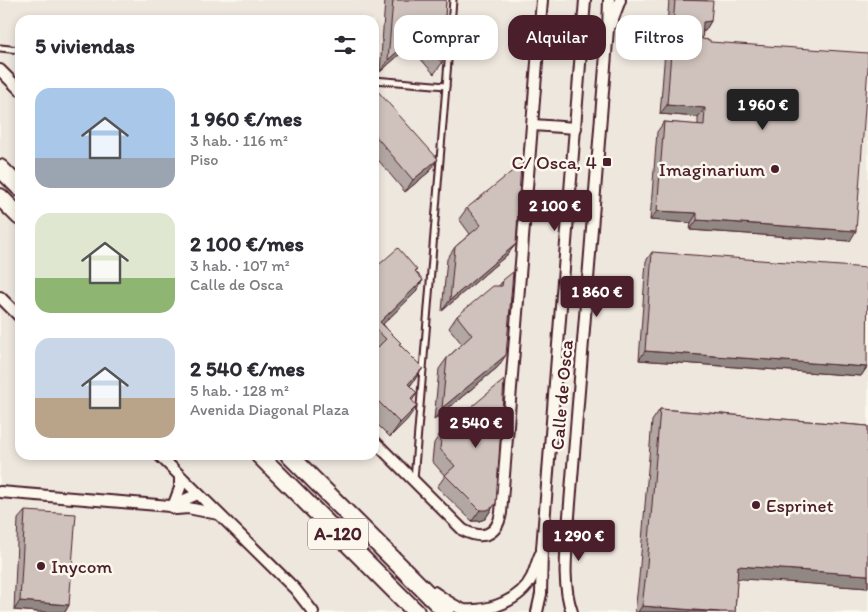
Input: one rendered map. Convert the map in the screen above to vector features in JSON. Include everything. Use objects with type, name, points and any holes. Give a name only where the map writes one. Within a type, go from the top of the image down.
[{"type":"main road","points":[[0,168],[15,183]]},
{"type":"main road","points":[[0,197],[15,212]]},
{"type":"main road","name":"A-120","points":[[264,460],[416,612]]},
{"type":"main road","name":"A-120","points":[[294,460],[446,612]]},
{"type":"street","points":[[379,446],[463,530],[472,534],[486,535],[497,526],[502,513],[542,0]]},
{"type":"street","name":"Calle de Osca","points":[[537,612],[541,594],[542,549],[585,0]]},
{"type":"street","name":"Calle de Osca","points":[[572,612],[566,590],[568,516],[609,0]]},
{"type":"street","points":[[608,29],[620,0]]},
{"type":"street","points":[[0,70],[15,85]]},
{"type":"street","points":[[533,125],[576,128]]},
{"type":"street","points":[[0,297],[15,312]]},
{"type":"street","points":[[164,460],[295,590],[313,612]]},
{"type":"street","points":[[172,505],[180,488],[180,476]]},
{"type":"street","points":[[0,492],[172,505],[198,494]]},
{"type":"street","points":[[188,508],[194,504],[198,494]]},
{"type":"street","points":[[172,505],[176,509],[188,508],[218,514]]},
{"type":"street","points":[[398,564],[453,605],[466,611],[479,612],[506,605],[518,596],[532,577],[542,549]]},
{"type":"lane","points":[[414,481],[453,0]]},
{"type":"lane","points":[[0,48],[15,50]]},
{"type":"lane","points":[[379,80],[446,86]]},
{"type":"shaded area","points":[[0,0],[868,0],[868,612],[0,612]]},
{"type":"building","points":[[393,0],[446,0],[445,15],[394,15],[394,55],[388,60]]},
{"type":"building","name":"Imaginarium","points":[[675,0],[713,1],[711,21],[703,22],[702,39],[702,15],[674,15]]},
{"type":"building","name":"Imaginarium","points":[[702,39],[710,40],[710,42],[868,53],[856,231],[697,220],[697,213],[657,211],[664,122],[704,125],[705,108],[667,105],[670,60],[702,60]]},
{"type":"building","points":[[379,93],[438,159],[413,180],[379,140]]},
{"type":"building","points":[[521,164],[516,244],[450,300],[455,247],[481,225],[467,208]]},
{"type":"building","points":[[398,248],[423,280],[380,322],[423,368],[408,384],[417,393],[411,399],[417,406],[400,423],[379,402],[379,346],[386,339],[379,333],[379,265]]},
{"type":"building","points":[[652,252],[868,268],[867,367],[645,351]]},
{"type":"building","points":[[513,272],[506,355],[442,408],[447,358],[472,335],[457,316],[493,286],[502,286],[503,280]]},
{"type":"building","points":[[504,380],[496,503],[487,510],[480,510],[445,475],[455,466],[440,449],[442,431]]},
{"type":"building","name":"Esprinet","points":[[660,409],[868,426],[868,575],[738,566],[735,612],[642,606]]},
{"type":"building","name":"Inycom","points":[[25,511],[76,514],[69,605],[20,601]]},
{"type":"place","name":"C/ Osca, 4","points":[[607,162]]},
{"type":"place","name":"Imaginarium","points":[[775,169]]},
{"type":"place","name":"Esprinet","points":[[756,505]]},
{"type":"place","name":"Inycom","points":[[41,566]]}]
